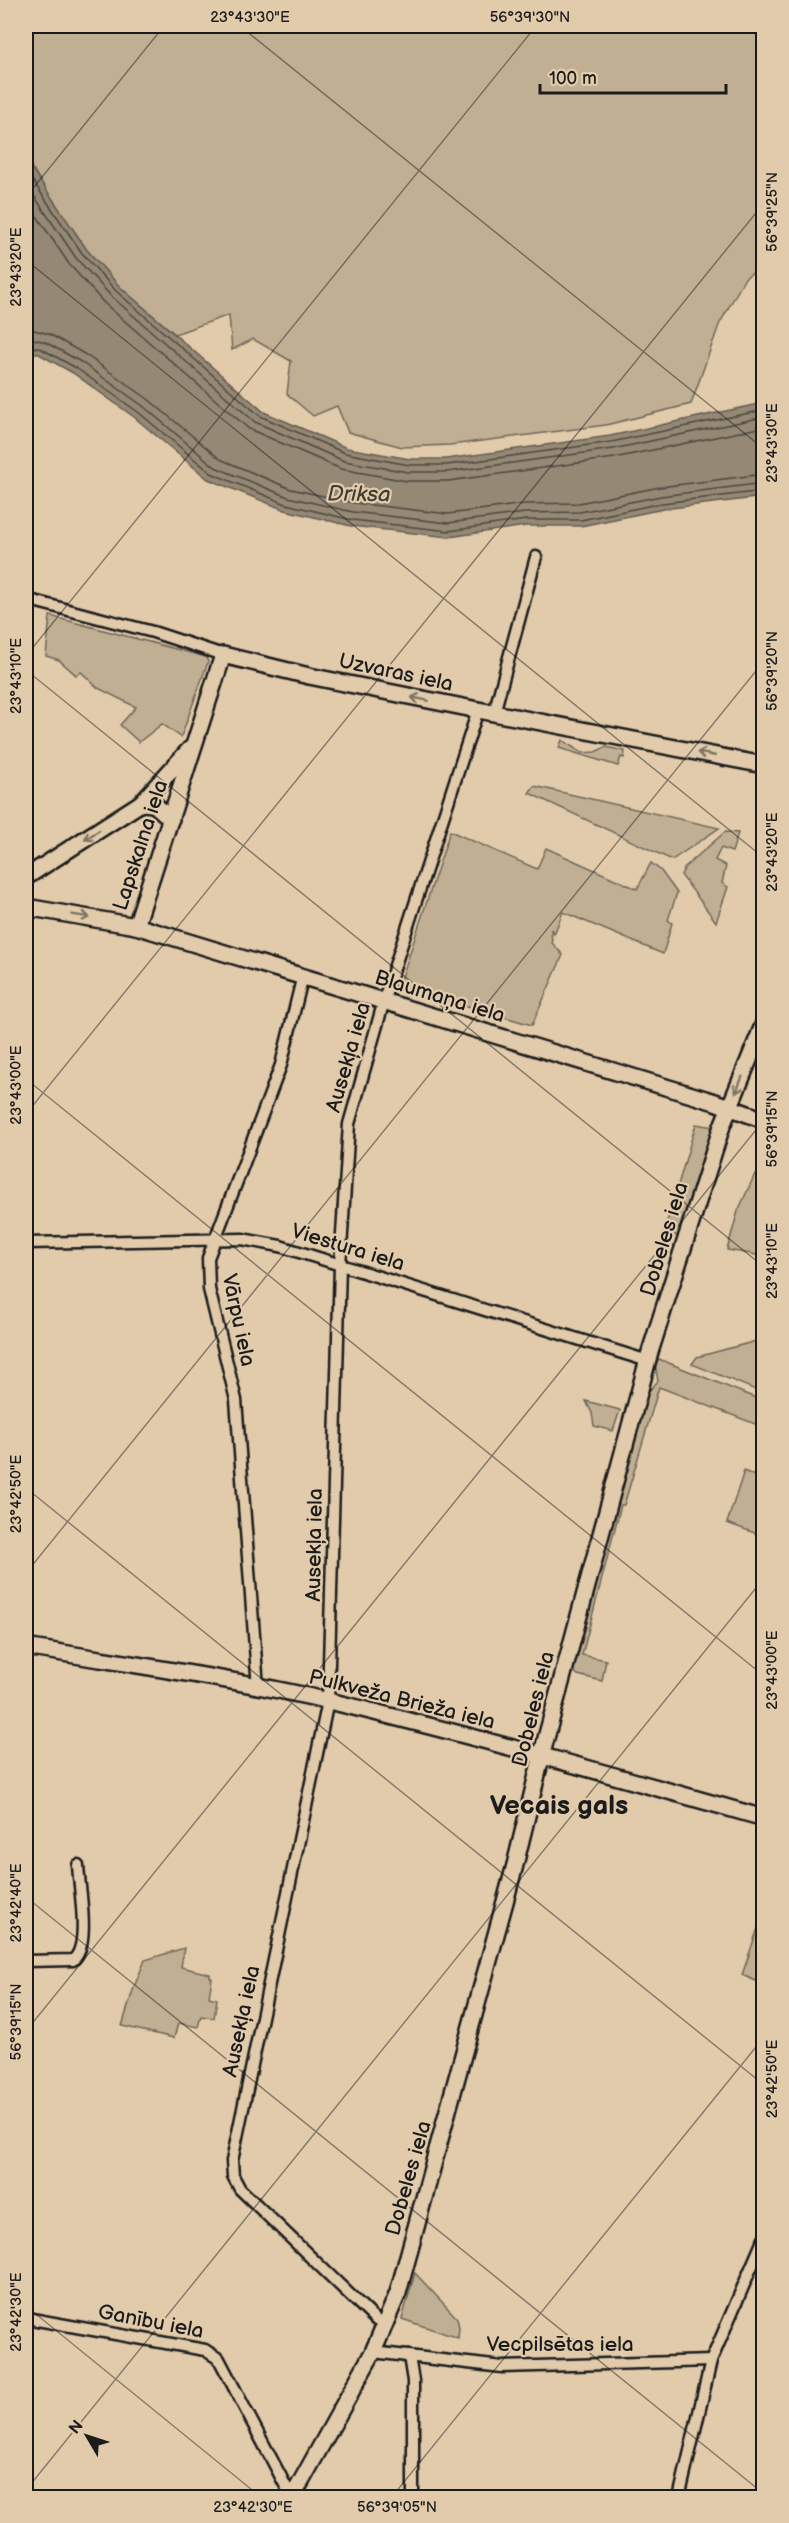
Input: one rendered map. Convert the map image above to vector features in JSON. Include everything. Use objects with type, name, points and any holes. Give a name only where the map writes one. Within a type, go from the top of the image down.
[{"type":"street","points":[[494,713],[536,557]]},
{"type":"street","name":"Uzvaras iela","points":[[26,599],[153,632],[223,655],[309,676],[478,711],[764,765]]},
{"type":"street","name":"Lapskalna iela","points":[[26,907],[136,926],[223,655]]},
{"type":"street","name":"Ausekļa iela","points":[[386,2326],[376,2320],[240,2189],[235,2182],[232,2170],[238,2130],[328,1701],[340,1265],[348,1124],[384,1000],[478,711]]},
{"type":"street","name":"Lapskalna iela","points":[[26,877],[141,803],[177,766],[197,740]]},
{"type":"street","points":[[141,803],[154,804],[171,819]]},
{"type":"street","name":"Blaumaņa iela","points":[[136,926],[384,1000],[764,1120]]},
{"type":"street","name":"Vārpu iela","points":[[258,1687],[236,1400],[209,1289],[208,1258],[281,1065],[303,975]]},
{"type":"street","name":"Dobeles iela","points":[[292,2498],[374,2352],[398,2293],[452,2101],[648,1361],[687,1242],[708,1167],[764,1023]]},
{"type":"street","name":"Viestura iela","points":[[26,1243],[242,1239],[280,1246],[648,1361]]},
{"type":"street","name":"Pulkveža Brieža iela","points":[[26,1647],[328,1701],[543,1756],[764,1818]]},
{"type":"street","points":[[26,1961],[73,1960],[79,1956],[83,1934],[78,1865]]},
{"type":"street","points":[[667,2498],[679,2497],[711,2361],[764,2238]]},
{"type":"street","name":"Ganību iela","points":[[26,2318],[205,2349],[219,2359],[292,2498]]},
{"type":"street","name":"Vecpilsētas iela","points":[[374,2352],[502,2367],[711,2361]]},
{"type":"street","points":[[409,2356],[413,2381],[413,2498]]},
{"type":"shaded area","points":[[26,26],[763,26],[763,265],[745,278],[719,325],[691,404],[606,425],[450,445],[402,447],[348,432],[337,406],[313,416],[287,394],[291,361],[253,339],[232,350],[229,315],[175,334],[120,287],[87,250],[26,160]]},
{"type":"shaded area","points":[[50,616],[206,657],[208,662],[181,737],[162,724],[139,742],[120,725],[136,707],[98,688],[81,672],[76,675],[59,660],[46,656]]},
{"type":"shaded area","points":[[562,740],[582,753],[595,752],[606,747],[625,751],[624,758],[621,757],[618,766],[559,748]]},
{"type":"shaded area","points":[[534,786],[719,828],[672,860],[529,793]]},
{"type":"shaded area","points":[[450,831],[537,869],[546,848],[637,889],[651,863],[661,871],[677,893],[668,920],[672,923],[663,954],[563,912],[554,934],[551,929],[552,943],[563,955],[532,1025],[399,986]]},
{"type":"shaded area","points":[[725,832],[738,833],[732,852],[721,848],[715,860],[726,866],[722,883],[728,887],[716,922],[681,875],[685,867]]},
{"type":"shaded area","points":[[696,1124],[714,1127],[678,1236],[664,1232]]},
{"type":"shaded area","points":[[755,1174],[763,1179],[763,1256],[727,1250],[738,1211]]},
{"type":"shaded area","points":[[763,1333],[763,1393],[692,1364],[697,1357],[760,1340]]},
{"type":"shaded area","points":[[659,1359],[763,1401],[763,1427],[659,1387],[624,1505],[621,1505],[582,1655],[606,1660],[602,1681],[578,1675],[572,1670],[646,1394],[658,1381],[655,1364]]},
{"type":"shaded area","points":[[586,1401],[620,1410],[613,1431],[594,1426],[592,1413]]},
{"type":"shaded area","points":[[744,1471],[763,1480],[763,1536],[727,1523]]},
{"type":"shaded area","points":[[763,1913],[763,1984],[742,1975]]},
{"type":"shaded area","points":[[184,1948],[181,1967],[210,1974],[212,1978],[209,1997],[217,1999],[214,2018],[201,2016],[198,2027],[178,2023],[174,2038],[122,2026],[145,1960]]},
{"type":"shaded area","points":[[415,2273],[457,2318],[458,2338],[402,2319]]},
{"type":"water","name":"Driksa","points":[[26,160],[87,250],[120,287],[264,412],[347,448],[410,459],[446,459],[610,436],[763,403],[763,497],[663,509],[581,526],[526,526],[449,537],[351,526],[285,510],[208,479],[134,417],[73,373],[39,354],[26,350]]},
{"type":"district","name":"Vecais gals","points":[[559,1805]]}]
